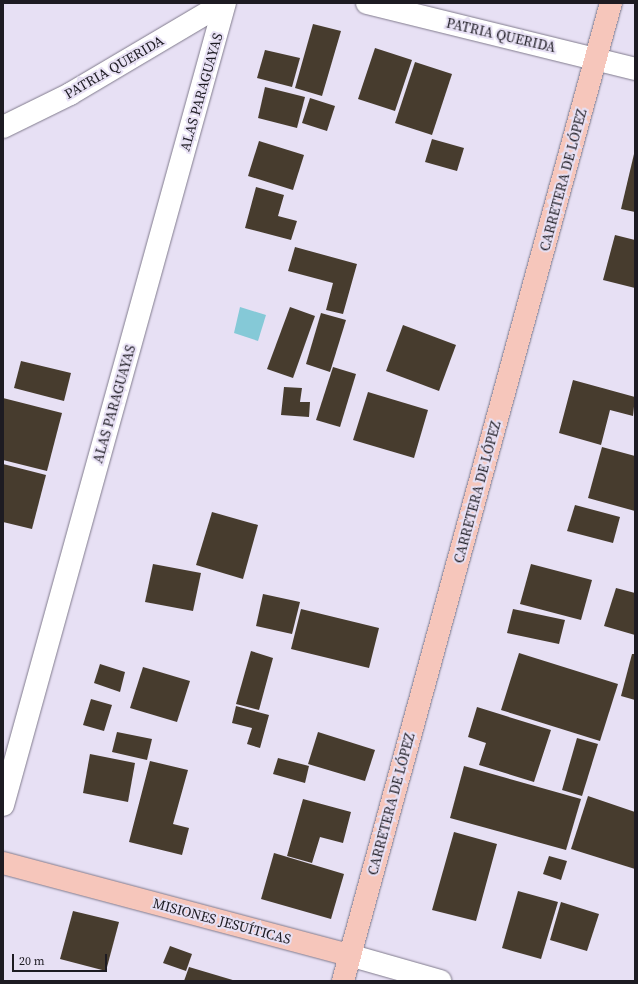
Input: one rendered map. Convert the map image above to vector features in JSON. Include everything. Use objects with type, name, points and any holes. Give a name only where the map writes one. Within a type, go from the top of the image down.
[{"type":"main road","name":"CARRETERA DE LÓPEZ","points":[[343,981],[611,3]]},
{"type":"main road","name":"MISIONES JESUÍTICAS","points":[[3,863],[349,955]]},
{"type":"street","name":"PATRIA QUERIDA","points":[[3,127],[70,94],[225,3]]},
{"type":"street","name":"ALAS PARAGUAYAS","points":[[3,804],[225,3]]},
{"type":"street","name":"PATRIA QUERIDA","points":[[367,3],[597,58],[635,69]]},
{"type":"street","name":"MISIONES JESUÍTICAS","points":[[349,955],[440,981]]},
{"type":"water","points":[[240,307],[266,315],[258,341],[234,333]]},
{"type":"building","points":[[313,24],[341,31],[322,96],[295,88]]},
{"type":"building","points":[[375,48],[412,60],[395,111],[358,99]]},
{"type":"building","points":[[265,50],[300,58],[292,87],[257,78]]},
{"type":"building","points":[[415,62],[452,74],[432,135],[395,123]]},
{"type":"building","points":[[265,87],[305,97],[297,128],[258,118]]},
{"type":"building","points":[[310,98],[335,106],[327,131],[302,123]]},
{"type":"building","points":[[432,139],[464,148],[457,171],[425,162]]},
{"type":"building","points":[[259,141],[304,155],[293,190],[248,176]]},
{"type":"building","points":[[635,154],[635,212],[621,209]]},
{"type":"building","points":[[256,187],[284,195],[278,216],[297,221],[291,240],[245,228]]},
{"type":"building","points":[[615,235],[635,240],[635,288],[603,280]]},
{"type":"building","points":[[295,247],[357,264],[343,314],[326,310],[333,283],[288,271]]},
{"type":"building","points":[[290,307],[315,316],[293,378],[267,369]]},
{"type":"building","points":[[321,313],[346,320],[330,372],[306,364]]},
{"type":"building","points":[[403,325],[456,345],[439,391],[386,371]]},
{"type":"building","points":[[21,361],[71,373],[64,401],[14,388]]},
{"type":"building","points":[[333,367],[356,374],[340,427],[316,420]]},
{"type":"building","points":[[573,380],[635,397],[633,416],[610,410],[601,445],[559,433]]},
{"type":"building","points":[[284,387],[302,388],[300,402],[310,402],[309,417],[281,415]]},
{"type":"building","points":[[368,392],[428,410],[414,458],[353,440]]},
{"type":"building","points":[[3,398],[62,413],[47,471],[3,460]]},
{"type":"building","points":[[602,447],[635,456],[635,511],[588,498]]},
{"type":"building","points":[[3,464],[46,475],[32,529],[3,522]]},
{"type":"building","points":[[575,505],[620,517],[613,543],[567,531]]},
{"type":"building","points":[[212,512],[258,525],[243,579],[196,565]]},
{"type":"building","points":[[153,564],[201,573],[193,611],[145,602]]},
{"type":"building","points":[[531,564],[592,580],[581,620],[520,604]]},
{"type":"building","points":[[616,588],[635,593],[635,635],[604,626]]},
{"type":"building","points":[[263,594],[300,602],[292,634],[256,626]]},
{"type":"building","points":[[301,609],[379,628],[369,668],[291,649]]},
{"type":"building","points":[[513,609],[565,620],[559,644],[507,633]]},
{"type":"building","points":[[251,651],[273,658],[259,710],[236,704]]},
{"type":"building","points":[[519,653],[618,684],[600,741],[501,710]]},
{"type":"building","points":[[632,654],[635,654],[635,700],[621,696]]},
{"type":"building","points":[[100,664],[125,672],[120,692],[94,683]]},
{"type":"building","points":[[143,667],[190,681],[177,722],[130,708]]},
{"type":"building","points":[[91,699],[112,705],[104,731],[83,725]]},
{"type":"building","points":[[236,706],[269,715],[260,748],[247,744],[252,728],[232,723]]},
{"type":"building","points":[[477,707],[551,730],[534,782],[479,765],[486,743],[468,737]]},
{"type":"building","points":[[117,732],[152,739],[147,760],[112,752]]},
{"type":"building","points":[[318,732],[375,750],[365,781],[308,764]]},
{"type":"building","points":[[577,738],[598,744],[582,796],[562,790]]},
{"type":"building","points":[[90,754],[135,763],[128,802],[83,793]]},
{"type":"building","points":[[278,758],[309,766],[305,783],[273,774]]},
{"type":"building","points":[[150,761],[188,770],[173,824],[189,828],[182,855],[129,842]]},
{"type":"building","points":[[464,766],[581,799],[566,850],[450,818]]},
{"type":"building","points":[[588,796],[635,812],[635,869],[571,849]]},
{"type":"building","points":[[303,799],[351,812],[343,843],[320,837],[312,863],[287,856]]},
{"type":"building","points":[[454,832],[497,844],[476,921],[432,910]]},
{"type":"building","points":[[274,853],[344,874],[331,919],[261,899]]},
{"type":"building","points":[[549,856],[567,861],[561,880],[543,874]]},
{"type":"building","points":[[518,891],[558,902],[541,959],[502,948]]},
{"type":"building","points":[[561,902],[599,914],[587,951],[550,940]]},
{"type":"building","points":[[73,911],[119,922],[106,971],[60,959]]},
{"type":"building","points":[[170,946],[192,954],[186,971],[163,963]]},
{"type":"building","points":[[189,967],[236,981],[184,981]]}]
